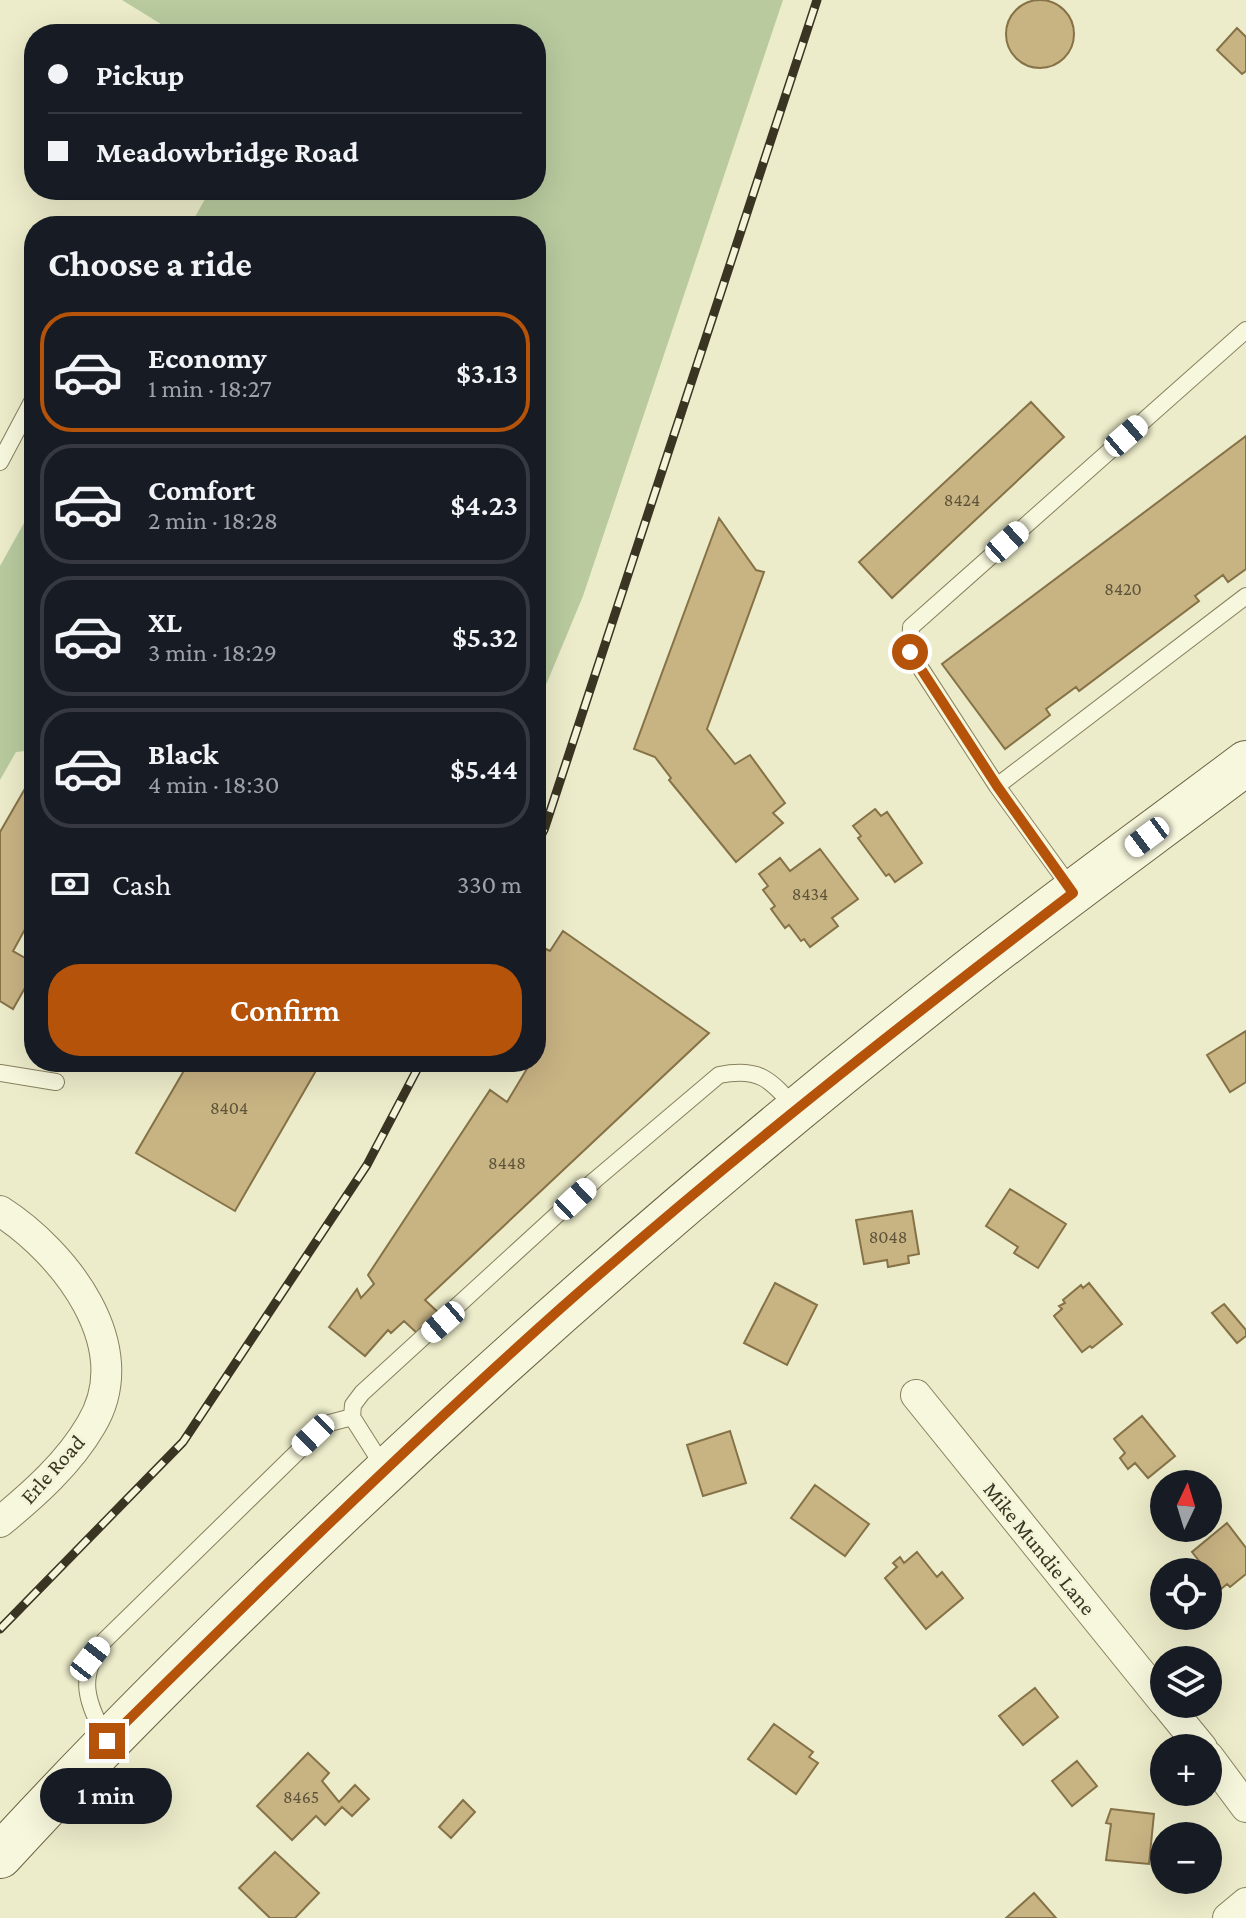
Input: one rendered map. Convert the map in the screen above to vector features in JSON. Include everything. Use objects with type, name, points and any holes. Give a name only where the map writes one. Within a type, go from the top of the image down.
[{"type":"main road","points":[[0,1856],[107,1741],[245,1604],[564,1306],[795,1110],[956,981],[1246,763]]},
{"type":"street","name":"Erle Road","points":[[0,1211],[26,1228],[57,1258],[82,1293],[102,1338],[106,1367],[103,1396],[92,1424],[61,1466],[0,1522]]},
{"type":"street","name":"Mike Mundie Lane","points":[[916,1395],[1150,1684]]},
{"type":"street","name":"Mike Mundie Lane","points":[[1177,1718],[1190,1734]]},
{"type":"street","points":[[1222,1775],[1246,1807]]},
{"type":"street","points":[[1228,1918],[1246,1903]]},
{"type":"lane","points":[[1073,893],[997,786],[910,652],[911,627],[1246,330]]},
{"type":"lane","points":[[0,462],[24,417]]},
{"type":"lane","points":[[997,786],[1246,596]]},
{"type":"lane","points":[[386,1470],[352,1417],[353,1405],[362,1393],[595,1180],[719,1075],[742,1070],[761,1076],[774,1084],[795,1110]]},
{"type":"lane","points":[[0,1073],[56,1082]]},
{"type":"lane","points":[[107,1741],[89,1706],[87,1683],[90,1659],[115,1630],[326,1424],[352,1417]]},
{"type":"green space","points":[[122,0],[783,0],[583,596],[546,685],[546,216],[196,216],[204,200],[546,200],[546,24],[161,24]]},
{"type":"green space","points":[[24,523],[24,751],[16,752],[0,780],[0,566]]},
{"type":"building","points":[[1033,0],[1047,0],[1059,5],[1069,15],[1074,34],[1069,53],[1059,63],[1047,68],[1033,68],[1021,63],[1011,53],[1006,41],[1006,27],[1011,15],[1021,5]]},
{"type":"building","points":[[1237,28],[1246,37],[1246,71],[1242,74],[1217,50]]},
{"type":"building","points":[[1031,402],[1064,437],[892,598],[859,562]]},
{"type":"building","points":[[1246,436],[1246,569],[1228,582],[1223,575],[1195,596],[1199,601],[1079,691],[1076,687],[1046,709],[1050,715],[1005,749],[942,664]]},
{"type":"building","points":[[719,518],[756,570],[764,572],[707,729],[735,764],[750,755],[785,803],[773,813],[783,823],[736,862],[669,780],[671,778],[655,757],[634,749]]},
{"type":"building","points":[[24,790],[24,931],[13,951],[24,957],[24,990],[13,1009],[0,1001],[0,832]]},
{"type":"building","points":[[875,809],[881,816],[887,812],[922,863],[895,882],[889,874],[886,876],[858,838],[861,836],[853,826]]},
{"type":"building","points":[[820,849],[858,899],[832,918],[838,926],[810,947],[789,925],[785,928],[771,909],[775,906],[763,890],[768,886],[759,874],[780,858],[790,871]]},
{"type":"building","points":[[563,931],[709,1033],[425,1300],[442,1316],[420,1336],[404,1321],[391,1333],[388,1330],[365,1356],[329,1327],[357,1289],[361,1298],[374,1284],[368,1275],[490,1090],[507,1102],[525,1072],[546,1072],[546,949],[550,951]]},
{"type":"building","points":[[1246,1031],[1246,1082],[1230,1092],[1207,1055]]},
{"type":"building","points":[[183,1072],[315,1072],[235,1211],[136,1153]]},
{"type":"building","points":[[1010,1189],[1066,1224],[1038,1268],[1014,1253],[1018,1247],[986,1226]]},
{"type":"building","points":[[912,1211],[919,1254],[908,1256],[909,1263],[888,1267],[887,1260],[864,1264],[856,1220]]},
{"type":"building","points":[[775,1283],[817,1305],[787,1365],[744,1343]]},
{"type":"building","points":[[1089,1283],[1122,1324],[1092,1348],[1090,1346],[1082,1352],[1054,1316],[1062,1309],[1059,1306],[1065,1303],[1063,1300],[1081,1285],[1083,1288]]},
{"type":"building","points":[[1224,1304],[1246,1330],[1246,1336],[1237,1343],[1212,1313]]},
{"type":"building","points":[[1142,1416],[1175,1456],[1158,1470],[1150,1470],[1148,1478],[1135,1463],[1128,1469],[1120,1458],[1125,1453],[1114,1439]]},
{"type":"building","points":[[730,1431],[746,1483],[703,1496],[687,1445]]},
{"type":"building","points":[[815,1485],[869,1524],[845,1556],[791,1518]]},
{"type":"building","points":[[1227,1523],[1246,1548],[1246,1574],[1230,1587],[1227,1584],[1222,1588],[1222,1558],[1197,1558],[1192,1552],[1204,1542],[1222,1542],[1222,1527]]},
{"type":"building","points":[[917,1552],[937,1577],[942,1572],[963,1598],[926,1629],[885,1578],[897,1567],[893,1563],[900,1557],[904,1563]]},
{"type":"building","points":[[1035,1688],[1058,1717],[1023,1745],[999,1716]]},
{"type":"building","points":[[774,1724],[813,1752],[809,1757],[818,1763],[796,1794],[748,1759]]},
{"type":"building","points":[[308,1753],[329,1773],[322,1781],[339,1802],[355,1785],[369,1799],[352,1816],[342,1807],[325,1825],[316,1816],[292,1840],[257,1806]]},
{"type":"building","points":[[1077,1761],[1097,1786],[1072,1806],[1052,1781]]},
{"type":"building","points":[[463,1800],[475,1812],[451,1838],[439,1827]]},
{"type":"building","points":[[1111,1809],[1154,1814],[1153,1822],[1150,1822],[1149,1864],[1106,1860],[1111,1824],[1106,1823]]},
{"type":"building","points":[[275,1852],[319,1893],[295,1918],[270,1918],[239,1888]]},
{"type":"building","points":[[1034,1893],[1056,1918],[1006,1918]]},
{"type":"railway","points":[[546,824],[817,0]]},
{"type":"railway","points":[[0,1629],[183,1442],[367,1165],[416,1072]]},
{"type":"route","points":[[107,1741],[245,1604],[564,1306],[795,1110],[956,981],[1073,893],[997,786],[910,652]]}]
